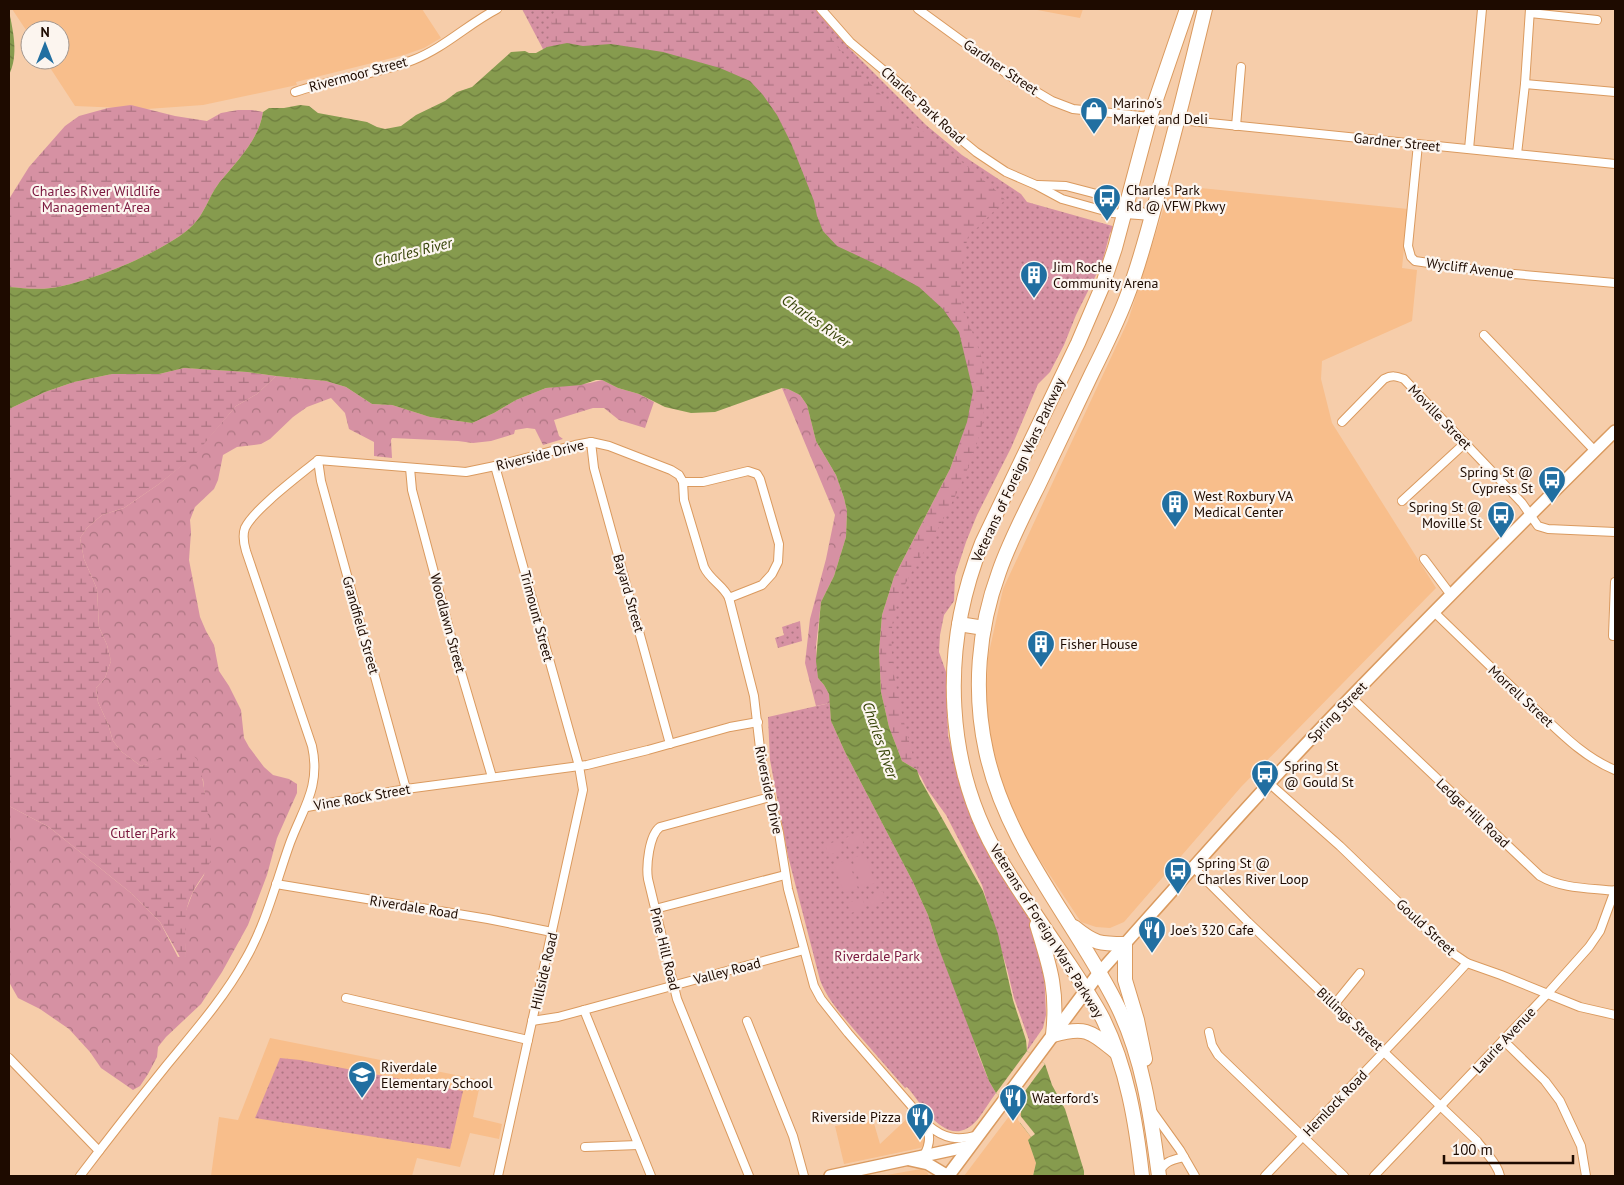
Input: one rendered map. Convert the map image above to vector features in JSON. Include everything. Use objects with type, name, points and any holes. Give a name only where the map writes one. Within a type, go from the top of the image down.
[{"type":"highway","name":"Veterans of Foreign Wars Parkway","points":[[1142,1176],[1132,1110],[1117,1053],[1103,1019],[1003,864],[988,837],[976,808],[962,763],[956,732],[953,694],[954,663],[959,624],[969,579],[977,556],[1093,308],[1110,263],[1150,116],[1187,9]]},
{"type":"highway","name":"Veterans of Foreign Wars Parkway","points":[[1158,1175],[1149,1107],[1142,1074],[1127,1030],[1115,1002],[1099,974],[1017,838],[993,781],[986,751],[980,705],[980,659],[990,599],[1000,569],[1122,310],[1138,266],[1180,115],[1205,9]]},
{"type":"highway","points":[[959,624],[984,628]]},
{"type":"highway","points":[[1032,910],[1053,980],[1055,1007],[1053,1035],[1073,1030],[1087,1032],[1096,1036],[1117,1053]]},
{"type":"highway","points":[[1067,921],[1094,942],[1125,944],[1125,977],[1144,1051],[1149,1107]]},
{"type":"main road","name":"Spring Street","points":[[948,1176],[1086,990],[1193,867],[1351,697],[1615,431]]},
{"type":"main road","points":[[830,1176],[970,1146]]},
{"type":"main road","points":[[904,1161],[914,1160],[926,1163],[948,1176]]},
{"type":"street","name":"Rivermoor Street","points":[[294,92],[413,60],[446,43],[498,9]]},
{"type":"street","name":"Charles Park Road","points":[[821,9],[850,42],[900,84],[936,119],[976,152],[1006,172],[1062,199],[1112,213],[1125,209],[1152,216]]},
{"type":"street","name":"Gardner Street","points":[[918,9],[1010,76],[1052,101],[1073,109],[1150,116]]},
{"type":"street","points":[[1469,149],[1482,9]]},
{"type":"street","points":[[1517,154],[1525,84],[1530,11],[1597,20]]},
{"type":"street","points":[[1236,126],[1241,67]]},
{"type":"street","points":[[1525,84],[1615,92]]},
{"type":"street","name":"Gardner Street","points":[[1180,115],[1190,121],[1615,164]]},
{"type":"street","name":"Wycliff Avenue","points":[[1418,144],[1408,246],[1410,257],[1415,261],[1423,264],[1491,272],[1615,283]]},
{"type":"street","name":"Charles Park Road","points":[[1036,185],[1066,186],[1116,199],[1125,209]]},
{"type":"street","points":[[1484,335],[1595,452]]},
{"type":"street","name":"Moville Street","points":[[1342,422],[1384,379],[1392,376],[1404,379],[1531,514],[1538,526],[1548,530],[1615,532]]},
{"type":"street","name":"Riverside Drive","points":[[318,460],[466,472],[591,442],[609,446],[671,470],[679,475],[683,482],[684,500],[704,567],[709,576],[726,592],[729,598],[752,687],[761,757],[779,833],[785,874],[814,986],[821,999],[924,1122],[939,1134],[950,1138],[968,1138],[978,1135]]},
{"type":"street","name":"Bayard Street","points":[[591,442],[594,468],[670,744]]},
{"type":"street","points":[[1402,502],[1465,443]]},
{"type":"street","points":[[307,807],[314,777],[312,746],[246,552],[244,536],[247,526],[261,509],[318,460]]},
{"type":"street","name":"Grandfield Street","points":[[318,460],[321,482],[406,789]]},
{"type":"street","name":"Trimount Street","points":[[495,466],[580,766]]},
{"type":"street","name":"Woodlawn Street","points":[[410,468],[412,490],[456,654],[492,777]]},
{"type":"street","points":[[683,482],[704,482],[748,472],[757,474],[760,479],[779,544],[778,562],[772,574],[762,585],[729,598]]},
{"type":"street","points":[[1424,559],[1451,595]]},
{"type":"street","points":[[1613,636],[1615,582]]},
{"type":"street","name":"Morrell Street","points":[[1434,612],[1570,742],[1592,758],[1615,770]]},
{"type":"street","name":"Ledge Hill Road","points":[[1351,697],[1540,876],[1548,881],[1564,885],[1615,891]]},
{"type":"street","name":"Vine Rock Street","points":[[80,1176],[201,1024],[238,973],[257,937],[294,834],[307,807],[406,789],[580,766],[730,727],[758,722]]},
{"type":"street","name":"Hillside Road","points":[[498,1176],[583,795],[580,766]]},
{"type":"street","name":"Gould Street","points":[[1270,784],[1340,846],[1448,950],[1466,963],[1548,993],[1580,1007],[1615,1015]]},
{"type":"street","name":"Pine Hill Road","points":[[749,1176],[682,1012],[655,909],[647,870],[652,840],[657,829],[770,797]]},
{"type":"street","name":"Billings Street","points":[[1193,867],[1477,1141],[1499,1171],[1500,1176]]},
{"type":"street","points":[[655,909],[785,874]]},
{"type":"street","name":"Riverdale Road","points":[[276,884],[488,919],[552,932]]},
{"type":"street","name":"Laurie Avenue","points":[[1374,1176],[1548,993],[1594,939],[1600,931],[1615,891]]},
{"type":"street","name":"Valley Road","points":[[532,1021],[584,1010],[804,950]]},
{"type":"street","name":"Hemlock Road","points":[[1265,1176],[1385,1052],[1466,963]]},
{"type":"street","points":[[1334,1005],[1360,973]]},
{"type":"street","points":[[346,998],[528,1040]]},
{"type":"street","points":[[584,1010],[651,1176]]},
{"type":"street","points":[[747,1021],[793,1136],[804,1176]]},
{"type":"street","points":[[1209,1032],[1212,1045],[1218,1055],[1344,1176]]},
{"type":"street","points":[[1503,1040],[1545,1081],[1560,1101],[1581,1146],[1586,1176]]},
{"type":"street","points":[[9,1058],[99,1151]]},
{"type":"street","points":[[1149,1107],[1195,1176]]},
{"type":"street","points":[[924,1122],[929,1137],[928,1147],[924,1155]]},
{"type":"street","points":[[585,1146],[638,1145]]},
{"type":"street","points":[[1158,1175],[1163,1164],[1170,1160],[1184,1157]]},
{"type":"shaded area","points":[[12,9],[422,9],[441,38],[424,48],[404,55],[296,82],[297,85],[203,105],[147,109],[75,106],[52,70],[70,70],[70,20],[20,21]]},
{"type":"shaded area","points":[[1032,9],[1083,9],[1080,18]]},
{"type":"shaded area","points":[[1171,185],[1408,209],[1402,268],[1417,270],[1412,321],[1322,361],[1321,379],[1332,423],[1436,588],[1241,787],[1124,922],[1110,928],[1096,927],[1081,922],[1028,842],[1008,803],[992,745],[986,702],[988,657],[1003,589],[1128,321]]},
{"type":"shaded area","name":"Riverdale Elementary School","points":[[270,1038],[481,1080],[473,1117],[502,1124],[499,1139],[470,1133],[460,1167],[417,1158],[412,1176],[211,1176],[219,1117],[238,1120]]},
{"type":"shaded area","points":[[1016,1107],[1037,1135],[1028,1140],[1036,1163],[1033,1176],[964,1176]]},
{"type":"shaded area","points":[[912,1114],[926,1133],[925,1146],[844,1164],[835,1126],[873,1120],[880,1144]]},
{"type":"shaded area","points":[[921,1169],[927,1172],[929,1176],[881,1176]]},
{"type":"green space","points":[[522,9],[815,9],[850,49],[926,125],[962,155],[1021,194],[1027,202],[1116,227],[1110,233],[1102,263],[1076,315],[1064,345],[1050,372],[1038,384],[1011,448],[977,515],[955,576],[954,601],[944,615],[940,635],[939,652],[946,672],[948,736],[960,780],[1038,930],[1044,968],[1046,1015],[1043,1028],[1027,1051],[1029,1040],[1014,998],[982,885],[946,815],[916,770],[880,637],[955,458],[544,51]]},
{"type":"green space","points":[[556,9],[804,9],[827,32],[846,58],[901,116],[937,141],[1005,200],[977,228],[970,228],[961,269],[962,303],[981,356],[983,369],[984,414],[975,450],[957,493],[902,591],[894,616],[891,645],[895,681],[917,770],[902,761],[889,727],[881,692],[879,651],[882,615],[894,577],[950,469],[967,422],[887,270],[837,246],[823,231],[814,201],[791,143],[777,115],[750,81],[720,68],[663,52],[611,44],[583,46],[567,43],[547,47],[553,14]]},
{"type":"green space","name":"Charles River Wildlife Management Area","points":[[131,105],[175,116],[207,121],[221,113],[238,110],[263,112],[261,122],[252,141],[219,183],[197,220],[181,235],[147,255],[85,280],[45,289],[9,287],[9,199],[29,167],[65,126],[79,116],[108,108]]},
{"type":"green space","name":"Cutler Park","points":[[184,368],[276,376],[257,394],[236,406],[193,457],[159,484],[124,508],[102,515],[87,528],[80,538],[84,559],[97,589],[99,627],[107,645],[111,661],[105,678],[96,688],[98,702],[113,741],[122,752],[141,766],[170,753],[188,752],[197,759],[202,777],[207,807],[211,858],[189,901],[185,924],[186,956],[181,959],[160,922],[131,893],[49,827],[9,806],[9,409],[45,392],[74,382],[112,374],[159,374]]},
{"type":"green space","points":[[276,376],[326,381],[346,387],[372,404],[392,405],[430,417],[472,423],[516,400],[546,388],[602,380],[618,388],[639,394],[654,402],[645,428],[619,420],[604,408],[593,408],[554,420],[559,436],[563,439],[543,445],[535,429],[527,428],[515,430],[514,434],[491,441],[473,443],[392,438],[392,458],[374,456],[374,442],[349,429],[345,413],[331,398],[307,407],[293,417],[270,439],[261,444],[237,447],[223,455],[218,480],[214,489],[195,507],[190,520],[189,560],[200,617],[214,645],[219,671],[241,710],[244,738],[264,767],[273,775],[289,779],[297,784],[297,793],[277,838],[267,875],[248,925],[222,972],[201,1004],[158,1047],[157,1057],[148,1074],[140,1086],[133,1090],[101,1068],[90,1052],[69,1029],[40,1009],[18,998],[9,982],[9,806],[49,827],[131,893],[160,922],[178,957],[186,956],[185,913],[193,892],[204,875],[209,836],[203,779],[161,758],[141,766],[122,752],[113,741],[98,702],[96,688],[105,678],[111,661],[107,645],[99,627],[97,589],[84,559],[80,538],[87,528],[102,515],[124,508],[159,484],[192,457],[236,406],[257,394]]},
{"type":"green space","points":[[782,388],[800,395],[807,405],[816,441],[836,475],[847,511],[846,537],[834,576],[821,602],[816,646],[818,678],[829,694],[830,703],[816,706],[805,663],[810,619],[826,559],[835,515]]},
{"type":"green space","points":[[800,621],[802,641],[778,648],[775,638],[784,635],[782,627]]},
{"type":"green space","name":"Riverdale Park","points":[[830,703],[831,721],[845,752],[913,882],[928,915],[936,941],[969,1024],[978,1054],[996,1093],[978,1119],[967,1128],[957,1131],[938,1124],[841,1014],[827,995],[820,980],[788,856],[770,760],[768,717]]},
{"type":"green space","points":[[860,833],[864,844],[849,849],[845,838]]},
{"type":"green space","points":[[840,840],[844,850],[829,855],[825,845]]},
{"type":"green space","points":[[865,854],[875,883],[862,888],[852,858]]},
{"type":"green space","points":[[848,859],[858,889],[844,893],[834,864]]},
{"type":"green space","points":[[883,891],[886,901],[871,906],[868,896]]},
{"type":"green space","points":[[862,898],[866,908],[851,913],[847,903]]},
{"type":"green space","points":[[280,1058],[300,1060],[463,1091],[450,1149],[255,1118]]},
{"type":"water","points":[[9,11],[14,59],[9,75]]},
{"type":"water","name":"Charles River","points":[[567,43],[583,46],[611,44],[663,52],[720,68],[750,81],[777,115],[791,143],[814,201],[823,231],[837,246],[919,287],[943,309],[959,332],[973,391],[967,422],[950,469],[894,577],[882,615],[879,651],[881,692],[889,727],[902,761],[917,770],[920,779],[983,891],[998,934],[1013,1000],[1026,1040],[1027,1051],[1045,1064],[1052,1085],[1065,1109],[1084,1176],[1033,1176],[1036,1163],[1028,1140],[1031,1137],[1020,1123],[1021,1112],[996,1093],[989,1081],[928,915],[831,721],[829,694],[818,678],[816,661],[821,602],[834,576],[846,537],[847,511],[836,475],[816,441],[807,405],[800,395],[782,388],[715,412],[691,413],[665,407],[639,394],[618,388],[602,380],[596,380],[581,385],[546,388],[516,400],[472,423],[430,417],[392,405],[372,404],[346,387],[326,381],[247,372],[184,368],[159,374],[112,374],[74,382],[45,392],[9,409],[9,287],[45,289],[85,280],[147,255],[181,235],[197,220],[219,183],[246,150],[257,132],[263,112],[269,108],[309,106],[318,113],[367,122],[385,129],[401,126],[416,115],[445,101],[457,92],[472,87],[511,52],[525,51],[536,53],[547,47]]},
{"type":"pier","points":[[1027,1051],[1045,1064],[1014,1106],[996,1093]]},
{"type":"pier","points":[[1019,1114],[1035,1134],[1031,1137],[1018,1120]]},
{"type":"place","name":"Marino's Market and Deli","points":[[1094,135]]},
{"type":"place","name":"Charles Park Rd @ VFW Pkwy","points":[[1107,222]]},
{"type":"place","name":"Jim Roche Community Arena","points":[[1034,299]]},
{"type":"place","name":"Spring St @ Cypress St","points":[[1552,504]]},
{"type":"place","name":"West Roxbury VA Medical Center","points":[[1175,528]]},
{"type":"place","name":"Spring St @ Moville St","points":[[1501,539]]},
{"type":"place","name":"Fisher House","points":[[1041,668]]},
{"type":"place","name":"Spring St @ Gould St","points":[[1265,798]]},
{"type":"place","name":"Spring St @ Charles River Loop","points":[[1178,895]]},
{"type":"place","name":"Joe’s 320 Cafe","points":[[1152,954]]},
{"type":"place","name":"Riverdale Elementary School","points":[[362,1099]]},
{"type":"place","name":"Waterford's","points":[[1013,1122]]},
{"type":"place","name":"Riverside Pizza","points":[[920,1141]]}]
